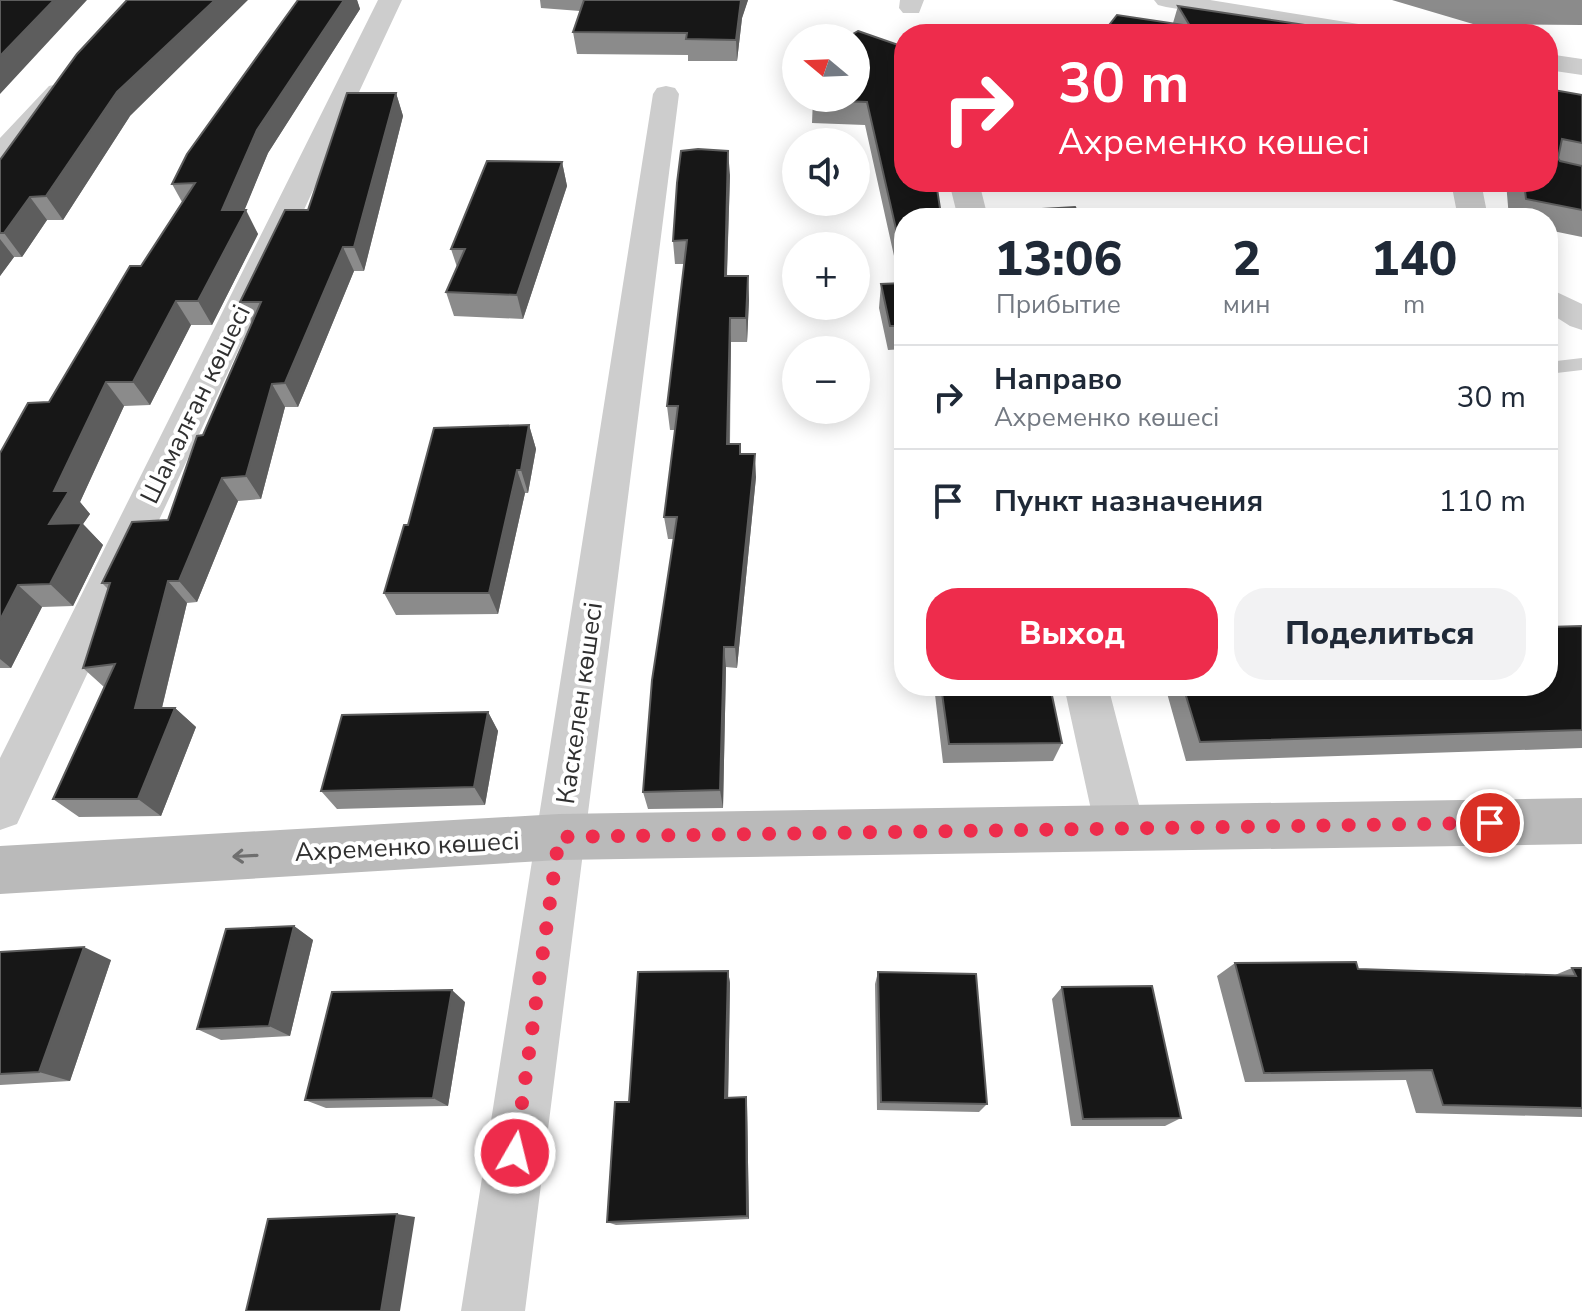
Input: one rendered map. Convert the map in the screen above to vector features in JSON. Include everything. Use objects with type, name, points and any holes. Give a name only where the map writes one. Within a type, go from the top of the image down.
[{"type":"street","name":"Шамалған көшесі","points":[[0,808],[390,0]]},
{"type":"street","points":[[1166,0],[1315,24]]},
{"type":"street","points":[[1558,63],[1582,67]]},
{"type":"street","points":[[0,155],[72,77]]},
{"type":"street","name":"Каскелен көшесі","points":[[493,1311],[666,94]]},
{"type":"street","points":[[1558,304],[1582,319]]},
{"type":"street","points":[[1088,696],[1120,828]]},
{"type":"street","name":"Ахременко көшесі","points":[[0,870],[559,837],[1582,821]]},
{"type":"lane","points":[[1558,367],[1582,364]]},
{"type":"building","points":[[0,0],[54,0],[0,56]]},
{"type":"building","points":[[127,0],[215,0],[117,92],[46,196],[30,197],[4,233],[0,233],[0,160],[77,54]]},
{"type":"building","points":[[298,0],[344,0],[257,130],[222,210],[246,210],[198,301],[176,301],[133,382],[106,382],[54,491],[69,491],[49,524],[82,523],[50,584],[18,585],[0,620],[0,453],[28,403],[49,402],[130,266],[141,266],[195,183],[172,184],[187,154]]},
{"type":"building","points":[[584,0],[741,0],[736,40],[686,39],[687,33],[573,32]]},
{"type":"building","points":[[1178,6],[1299,24],[1189,24]]},
{"type":"building","points":[[1117,15],[1177,24],[1110,24]]},
{"type":"building","points":[[870,35],[894,44],[894,192],[938,192],[940,208],[894,208],[894,220],[869,112]]},
{"type":"building","points":[[1558,91],[1582,95],[1582,143],[1562,139],[1558,158]]},
{"type":"building","points":[[347,93],[396,93],[354,247],[343,247],[285,383],[272,384],[246,476],[222,478],[179,581],[168,581],[135,708],[175,708],[138,799],[53,799],[115,664],[83,668],[110,583],[102,583],[132,522],[168,520],[197,436],[203,435],[261,302],[240,302],[285,210],[308,210]]},
{"type":"building","points":[[681,151],[728,151],[725,276],[748,276],[746,318],[730,318],[727,444],[740,444],[740,454],[755,454],[735,647],[724,647],[720,790],[643,792],[652,680],[677,517],[664,517],[678,406],[667,406],[687,240],[673,241],[677,183]]},
{"type":"building","points":[[1558,158],[1582,166],[1582,210],[1526,199],[1525,192],[1558,192]]},
{"type":"building","points":[[487,161],[562,162],[517,295],[446,292],[465,249],[451,249]]},
{"type":"building","points":[[894,283],[894,326],[890,326],[881,284]]},
{"type":"building","points":[[529,425],[521,470],[517,470],[489,593],[384,593],[404,525],[408,525],[434,428]]},
{"type":"building","points":[[1582,626],[1582,730],[1200,742],[1186,696],[1558,696],[1558,627]]},
{"type":"building","points":[[942,696],[1052,696],[1062,743],[949,744]]},
{"type":"building","points":[[488,712],[474,787],[321,791],[342,715]]},
{"type":"building","points":[[294,926],[269,1026],[197,1029],[226,929]]},
{"type":"building","points":[[84,947],[39,1072],[0,1074],[0,952]]},
{"type":"building","points":[[1356,962],[1358,969],[1576,976],[1572,968],[1582,968],[1582,1108],[1443,1105],[1432,1070],[1264,1073],[1235,963]]},
{"type":"building","points":[[728,971],[725,1098],[746,1097],[747,1216],[607,1222],[615,1102],[629,1102],[638,972]]},
{"type":"building","points":[[878,972],[976,974],[987,1104],[881,1102]]},
{"type":"building","points":[[1152,986],[1181,1118],[1083,1119],[1062,987]]},
{"type":"building","points":[[452,990],[433,1098],[305,1100],[332,992]]},
{"type":"building","points":[[397,1214],[381,1311],[246,1311],[268,1219]]},
{"type":"route","points":[[515,1153],[559,837],[1490,823]]}]
